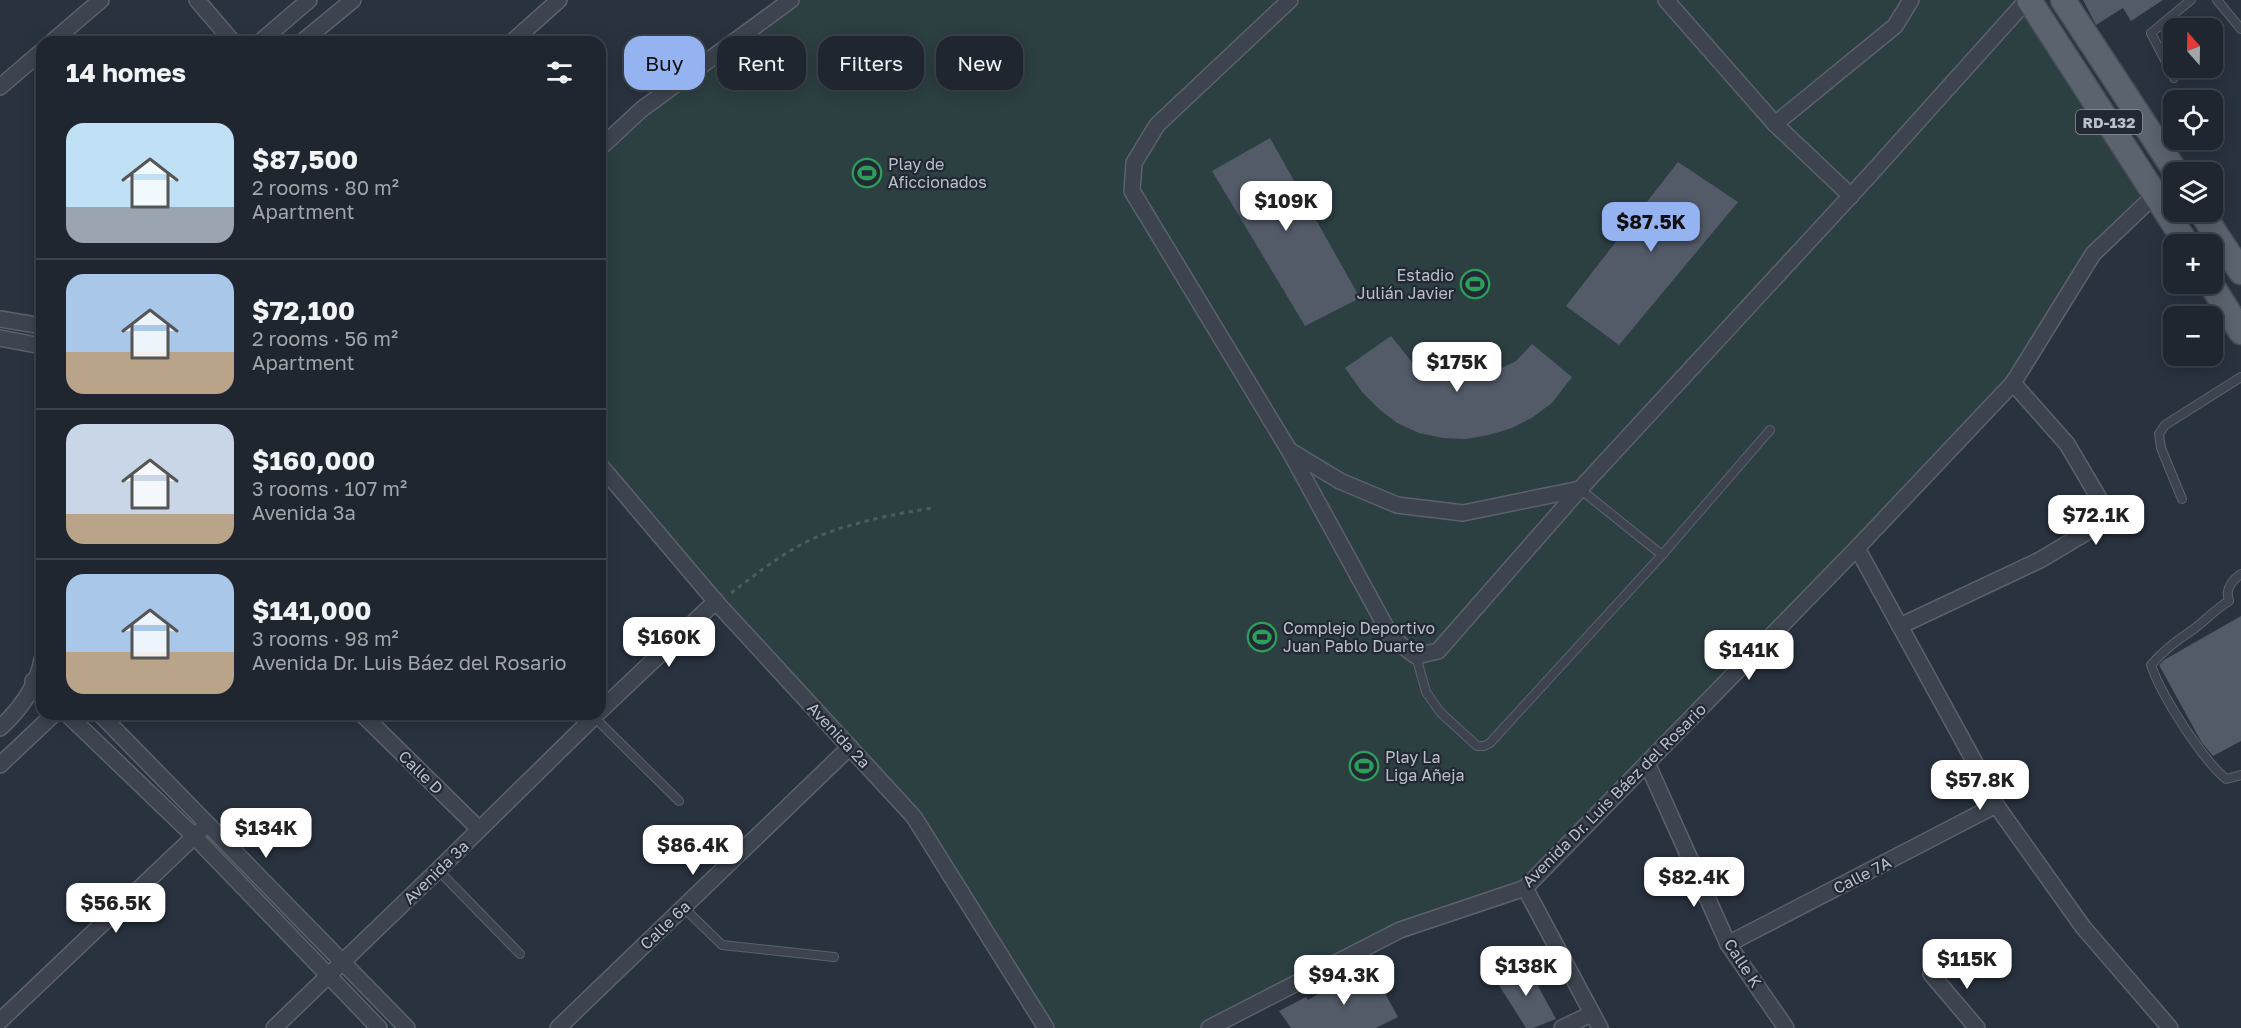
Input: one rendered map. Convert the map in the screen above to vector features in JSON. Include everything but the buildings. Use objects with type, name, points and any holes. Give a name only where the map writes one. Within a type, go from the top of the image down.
[{"type":"main road","name":"RD-132","points":[[2028,0],[2163,184]]},
{"type":"main road","name":"RD-132","points":[[2063,0],[2169,162]]},
{"type":"main road","points":[[2208,222],[2241,272]]},
{"type":"main road","points":[[2217,294],[2241,332]]},
{"type":"street","points":[[59,36],[101,0]]},
{"type":"street","points":[[197,0],[228,36]]},
{"type":"street","points":[[267,36],[309,0]]},
{"type":"street","points":[[309,36],[353,0]]},
{"type":"street","points":[[519,36],[560,0]]},
{"type":"street","points":[[606,142],[642,109],[791,0]]},
{"type":"street","points":[[1290,0],[1157,125],[1134,163],[1132,191],[1289,450],[1392,638],[1416,656],[1438,651],[1580,489],[1851,196],[2028,0]]},
{"type":"street","points":[[1666,0],[1775,124],[1851,196]]},
{"type":"street","points":[[1775,124],[1895,26],[1911,0]]},
{"type":"street","points":[[0,87],[36,56]]},
{"type":"street","name":"Avenida Dr. Luis Báez del Rosario","points":[[1209,1028],[1400,930],[1525,888],[1857,548],[2013,383],[2093,254],[2163,189]]},
{"type":"street","points":[[0,319],[36,325]]},
{"type":"street","points":[[0,338],[36,345]]},
{"type":"street","points":[[1900,626],[2040,560],[2087,532],[2099,518],[2100,500],[2067,444],[2013,383]]},
{"type":"street","points":[[1289,450],[1340,481],[1397,505],[1463,513],[1580,489]]},
{"type":"street","name":"Avenida 2a","points":[[606,472],[716,602],[914,817],[1046,1028]]},
{"type":"street","points":[[1857,548],[1968,749],[1996,806],[2083,927],[2166,1027]]},
{"type":"street","name":"Avenida 3a","points":[[606,706],[716,602]]},
{"type":"street","points":[[0,728],[12,717],[24,700],[36,675]]},
{"type":"street","points":[[33,681],[36,687]]},
{"type":"street","points":[[0,765],[48,720]]},
{"type":"street","points":[[73,720],[194,836],[379,1028]]},
{"type":"street","points":[[106,720],[407,1028]]},
{"type":"street","name":"Calle D","points":[[368,720],[479,829]]},
{"type":"street","name":"Avenida 3a","points":[[274,1028],[591,720]]},
{"type":"street","name":"Calle 6a","points":[[558,1028],[850,747]]},
{"type":"street","name":"Calle K","points":[[1647,763],[1728,944],[1786,1028]]},
{"type":"street","name":"Calle 7A","points":[[1728,944],[1996,806]]},
{"type":"street","points":[[0,1021],[208,822]]},
{"type":"street","points":[[1525,888],[1599,1028]]},
{"type":"street","points":[[1932,974],[1977,1028]]},
{"type":"street","points":[[1562,1028],[1591,1014]]},
{"type":"lane","points":[[2169,18],[2191,0]]},
{"type":"lane","points":[[2217,0],[2241,29]]},
{"type":"lane","points":[[2163,23],[2151,33],[2163,56]]},
{"type":"lane","points":[[2182,499],[2161,448],[2159,434],[2165,425],[2241,377]]},
{"type":"lane","points":[[1416,656],[1426,692],[1440,712],[1477,746],[1490,743],[1662,555],[1770,430]]},
{"type":"lane","points":[[1580,489],[1662,555]]},
{"type":"lane","points":[[2241,574],[2229,584],[2227,594],[2229,601],[2212,611],[2192,630],[2175,640],[2151,665],[2164,695],[2218,772],[2226,779],[2241,775]]},
{"type":"lane","points":[[603,720],[679,801]]},
{"type":"lane","points":[[438,870],[520,954]]},
{"type":"lane","points":[[684,908],[722,945],[834,957]]},
{"type":"path","points":[[716,602],[772,561],[822,535],[859,523],[932,508]]},
{"type":"shaded area","name":"Complejo Deportivo Juan Pablo Duarte","points":[[790,0],[2027,0],[2156,194],[2093,254],[2013,383],[1525,888],[1400,930],[1209,1028],[1046,1028],[914,817],[606,465],[606,143],[674,90],[705,90],[705,66],[717,57],[717,90],[806,90],[806,36],[744,36]]},
{"type":"place","name":"Play de Aficcionados","points":[[867,173]]},
{"type":"place","name":"Estadio Julián Javier","points":[[1475,284]]},
{"type":"place","name":"Complejo Deportivo Juan Pablo Duarte","points":[[1262,637]]},
{"type":"place","name":"Play La Liga Añeja","points":[[1364,766]]}]
